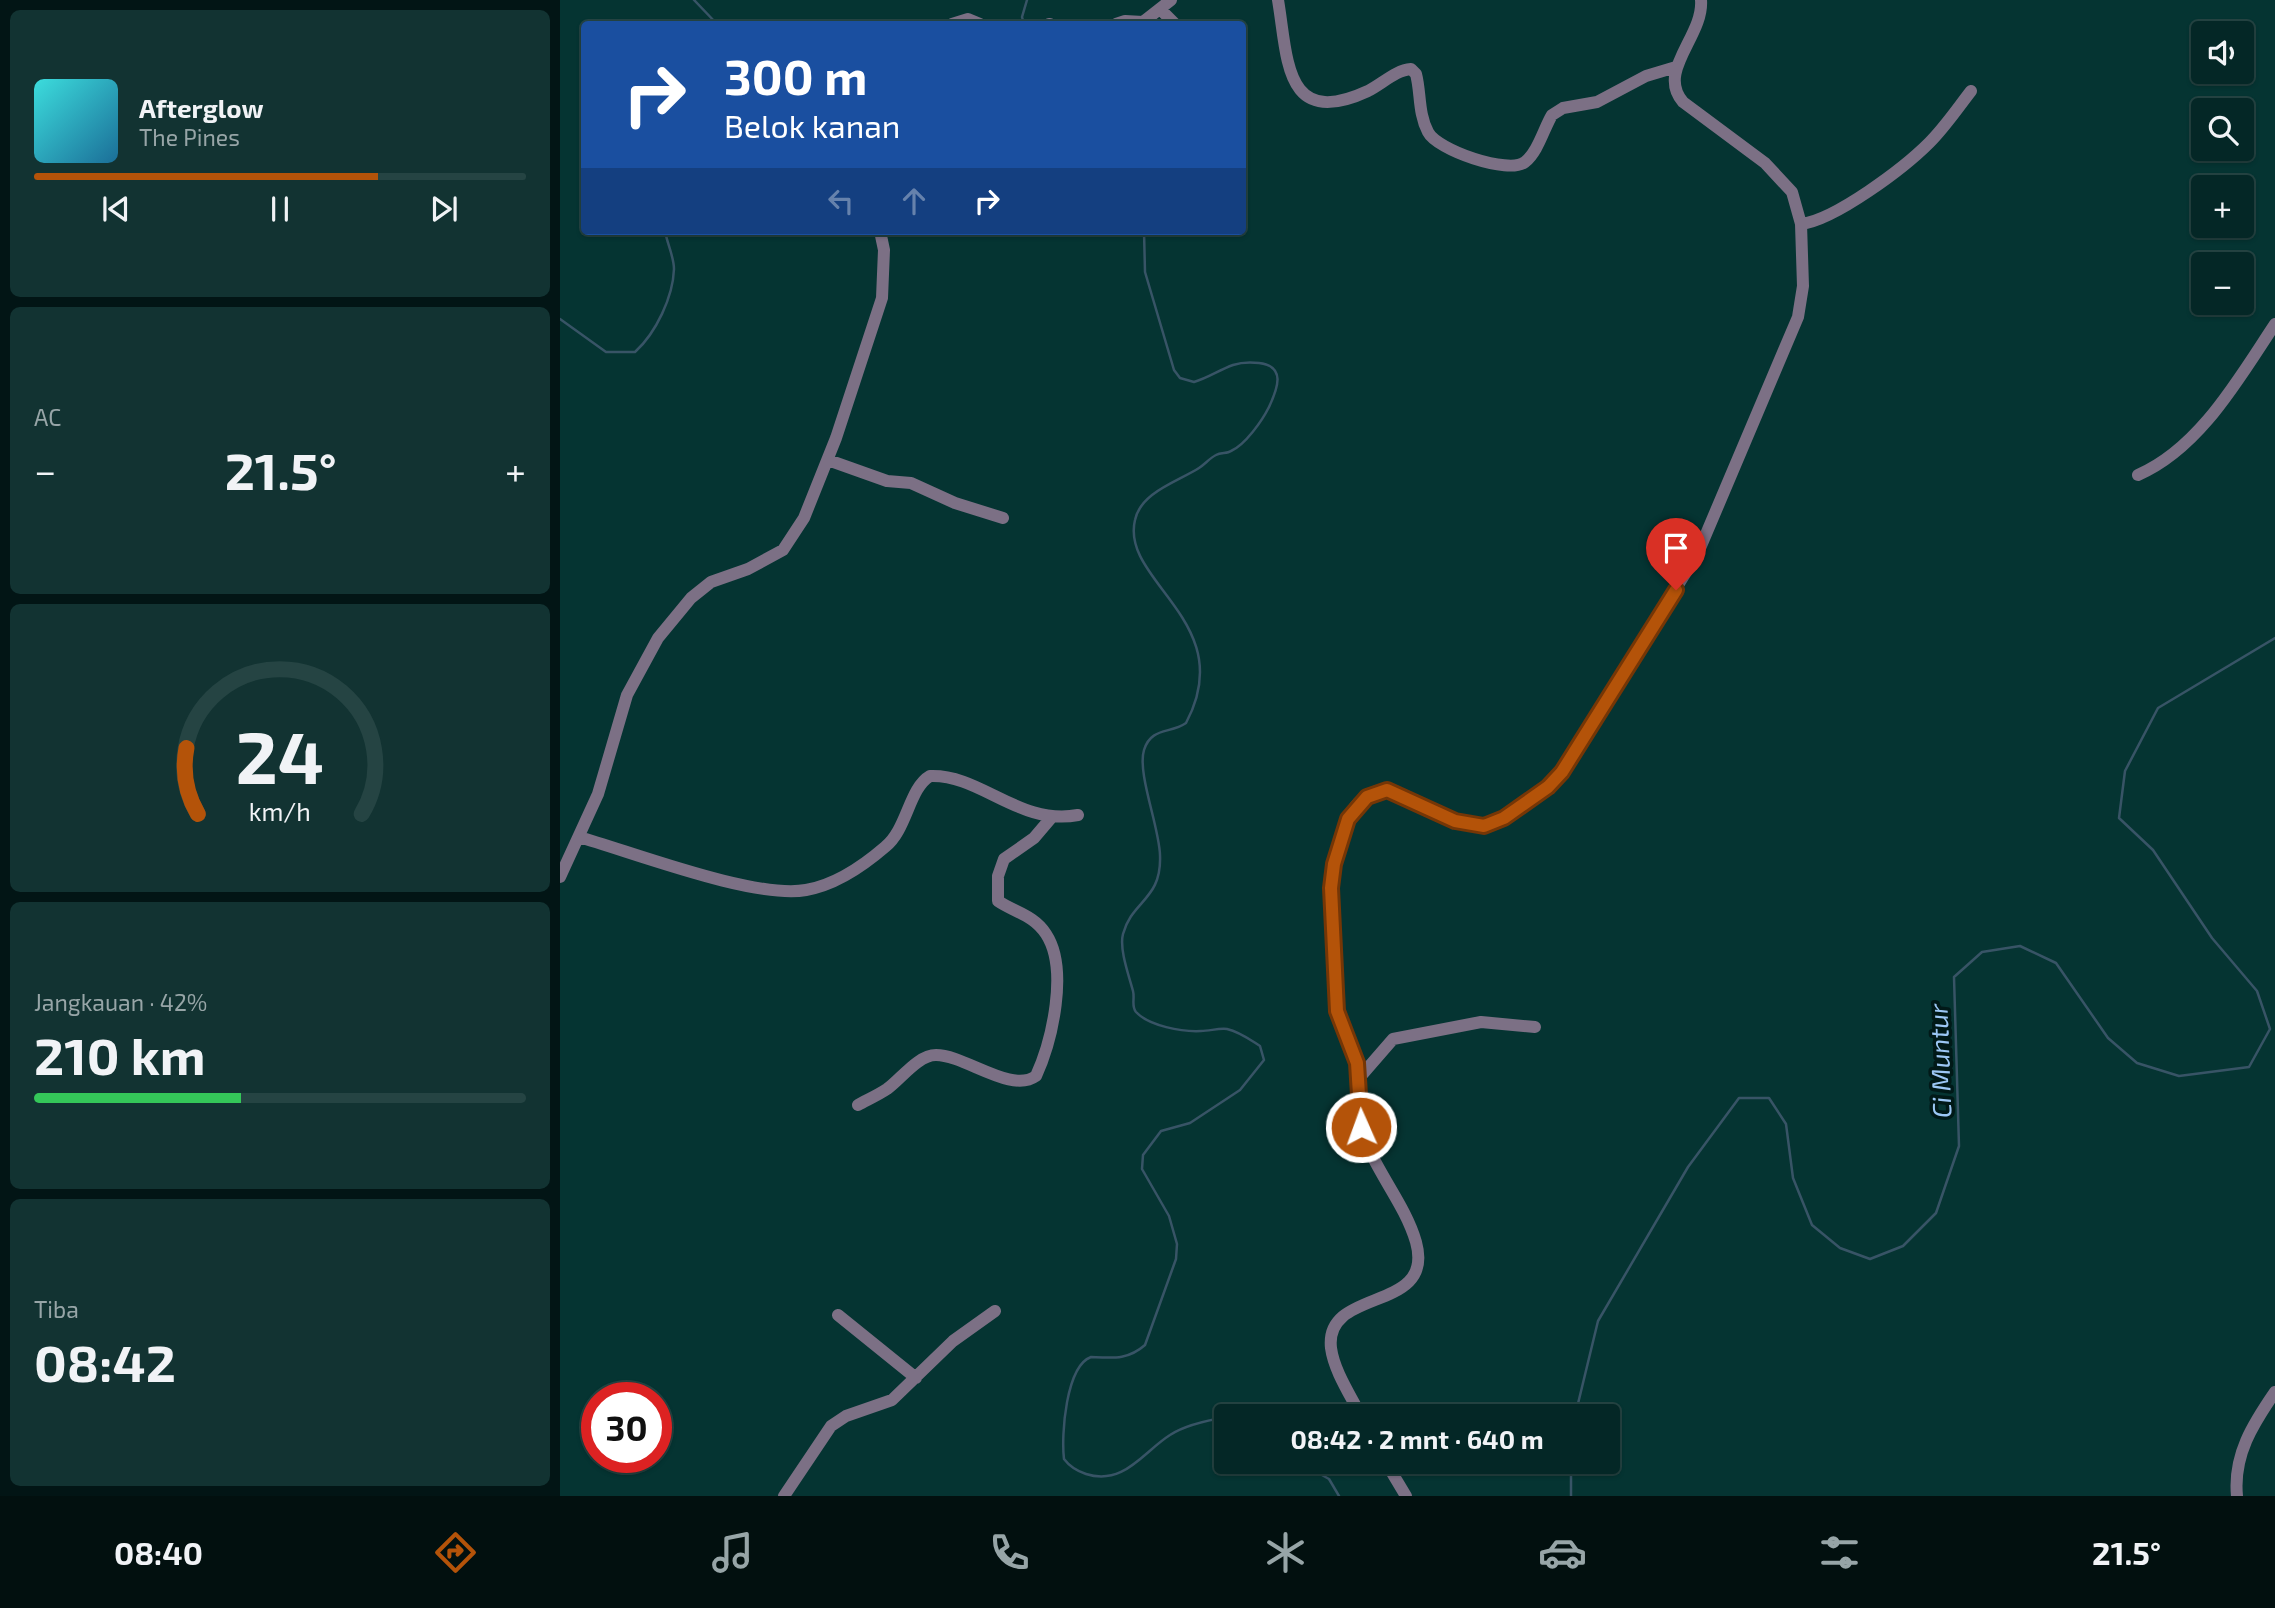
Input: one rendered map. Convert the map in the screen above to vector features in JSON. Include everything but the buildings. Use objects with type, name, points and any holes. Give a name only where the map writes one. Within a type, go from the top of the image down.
[{"type":"street","points":[[1144,21],[1171,0]]},
{"type":"street","points":[[1278,0],[1291,76],[1307,97],[1324,102],[1363,93],[1411,69],[1416,74],[1422,116],[1432,137],[1454,150],[1505,167],[1520,165],[1530,157],[1552,115],[1558,110],[1597,102],[1646,76],[1676,67]]},
{"type":"street","points":[[1356,1404],[1332,1352],[1332,1331],[1342,1315],[1391,1295],[1408,1282],[1417,1264],[1418,1254],[1400,1204],[1361,1127],[1360,1077],[1337,1011],[1331,903],[1334,864],[1348,819],[1367,797],[1387,790],[1455,821],[1484,826],[1504,818],[1548,787],[1562,772],[1689,570],[1798,317],[1803,286],[1801,224],[1797,201],[1787,184],[1765,163],[1678,96],[1674,81],[1676,67],[1696,30],[1701,0]]},
{"type":"street","points":[[1160,9],[1172,21]]},
{"type":"street","points":[[1801,224],[1831,216],[1915,155],[1930,142],[1971,91]]},
{"type":"street","points":[[560,877],[607,767],[628,695],[658,638],[691,598],[710,582],[748,569],[783,550],[804,518],[828,460],[882,298],[884,263],[880,235]]},
{"type":"street","points":[[2138,475],[2159,464],[2204,424],[2275,324]]},
{"type":"street","points":[[828,460],[887,481],[911,483],[955,503],[1003,518]]},
{"type":"street","points":[[579,837],[767,891],[791,892],[834,881],[883,849],[900,830],[920,787],[930,776],[949,778],[1051,818],[1077,816]]},
{"type":"street","points":[[858,1105],[886,1090],[926,1057],[934,1055],[1008,1079],[1021,1081],[1036,1076],[1052,1030],[1056,995],[1054,954],[1047,934],[1032,919],[998,901],[997,887],[1004,859],[1034,838],[1051,818]]},
{"type":"street","points":[[1360,1077],[1393,1039],[1481,1021],[1535,1027]]},
{"type":"street","points":[[784,1496],[824,1435],[838,1420],[883,1405],[916,1378],[953,1341],[995,1311]]},
{"type":"street","points":[[838,1315],[916,1378]]},
{"type":"street","points":[[2236,1496],[2236,1477],[2248,1434],[2275,1392]]},
{"type":"street","points":[[1393,1474],[1406,1496]]},
{"type":"waterway","points":[[694,0],[714,21]]},
{"type":"waterway","points":[[1023,21],[1027,0]]},
{"type":"waterway","points":[[560,319],[606,352],[635,352],[650,335],[667,303],[674,264],[666,235]]},
{"type":"waterway","points":[[1144,235],[1145,272],[1174,370],[1180,378],[1194,382],[1233,365],[1249,362],[1268,365],[1273,368],[1278,379],[1266,413],[1242,444],[1229,452],[1214,456],[1199,468],[1152,495],[1144,502],[1135,520],[1135,542],[1144,564],[1190,631],[1199,657],[1199,688],[1186,723],[1156,734],[1144,750],[1143,772],[1159,843],[1159,870],[1152,891],[1127,923],[1122,940],[1123,955],[1133,991],[1134,1007],[1142,1017],[1176,1029],[1232,1030],[1260,1046],[1264,1060],[1240,1090],[1190,1123],[1161,1131],[1143,1155],[1142,1169],[1169,1216],[1177,1244],[1176,1259],[1145,1345],[1126,1356],[1091,1357],[1076,1373],[1067,1402],[1063,1434],[1064,1459],[1086,1474],[1111,1475],[1132,1465],[1176,1431],[1214,1420]]},
{"type":"waterway","name":"Ci Muntur","points":[[1578,1404],[1598,1321],[1688,1167],[1739,1098],[1769,1098],[1786,1124],[1793,1178],[1812,1225],[1840,1248],[1870,1259],[1903,1246],[1936,1213],[1959,1146],[1954,977],[1982,952],[2020,946],[2056,963],[2108,1038],[2137,1063],[2179,1076],[2249,1067],[2270,1029],[2257,991],[2212,938],[2153,850],[2119,818],[2125,771],[2158,708],[2275,638]]},
{"type":"waterway","points":[[1320,1474],[1329,1479],[1339,1496]]},
{"type":"waterway","name":"Ci Muntur","points":[[1571,1474],[1571,1496]]},
{"type":"route","points":[[1361,1127],[1360,1077],[1337,1011],[1331,903],[1334,864],[1348,819],[1367,797],[1387,790],[1437,814],[1471,826],[1493,824],[1504,818],[1548,787],[1562,772],[1676,590]]}]
